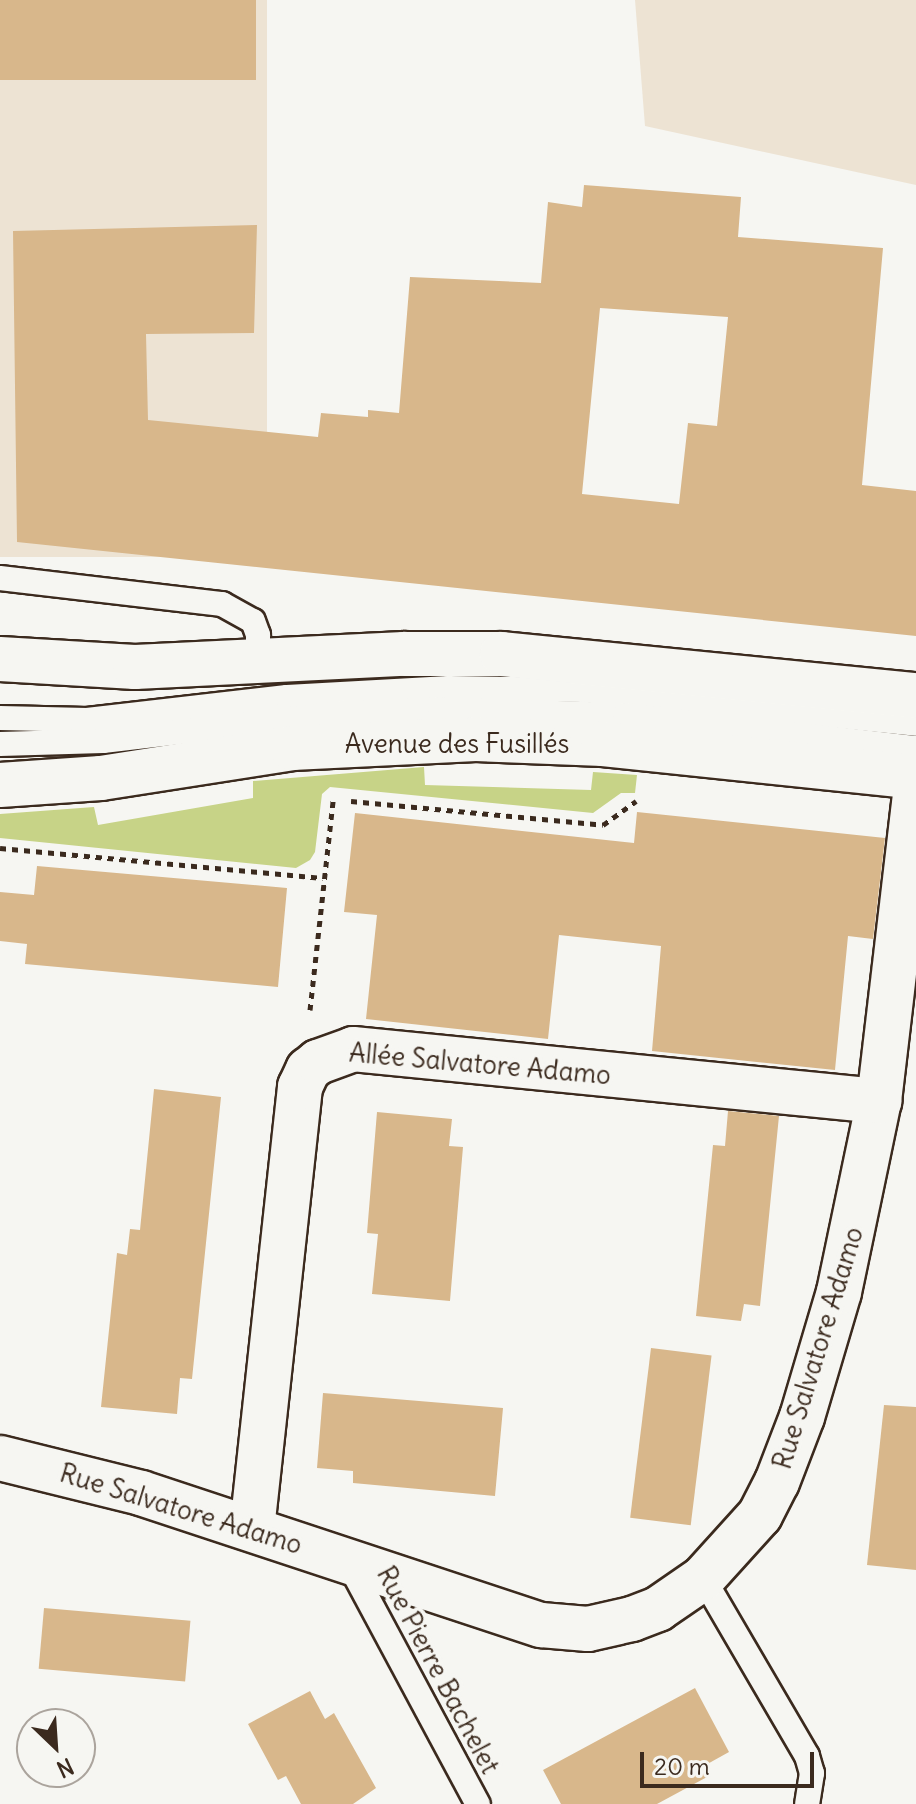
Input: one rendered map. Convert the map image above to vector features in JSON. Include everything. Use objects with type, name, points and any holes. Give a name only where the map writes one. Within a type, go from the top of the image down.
[{"type":"street","points":[[0,659],[135,667],[404,654],[502,654],[916,695]]},
{"type":"street","name":"Avenue des Fusillés","points":[[0,785],[101,778],[292,748],[476,739],[603,744],[916,777]]},
{"type":"street","name":"Rue Salvatore Adamo","points":[[0,1458],[83,1476],[541,1625],[588,1629],[632,1619],[658,1609],[703,1578],[760,1515],[802,1417],[855,1226],[879,1101],[916,786]]},
{"type":"street","name":"Allée Salvatore Adamo","points":[[252,1529],[300,1087],[308,1070],[318,1062],[353,1049],[879,1101]]},
{"type":"lane","points":[[0,578],[222,604],[253,621],[258,635],[258,662]]},
{"type":"lane","points":[[0,718],[87,720],[287,697],[449,688],[583,690],[916,724]]},
{"type":"lane","points":[[0,744],[103,741],[342,713],[440,709],[625,715],[916,748]]},
{"type":"lane","name":"Rue Pierre Bachelet","points":[[348,1562],[478,1804]]},
{"type":"lane","points":[[703,1578],[807,1756],[812,1773],[807,1804]]},
{"type":"path","points":[[318,1062],[311,1043],[309,1019],[331,799],[603,825],[637,800]]},
{"type":"path","points":[[0,848],[323,878]]},
{"type":"shaded area","points":[[0,0],[267,0],[267,557],[0,557]]},
{"type":"shaded area","points":[[635,0],[916,0],[916,185],[645,126]]},
{"type":"green space","points":[[424,767],[425,785],[591,790],[593,772],[637,775],[635,793],[621,793],[593,813],[330,787],[322,794],[315,852],[310,860],[296,868],[0,838],[0,814],[94,807],[98,825],[253,798],[253,781]]},
{"type":"building","points":[[0,0],[256,0],[256,80],[0,80]]},
{"type":"building","points":[[584,185],[741,197],[738,237],[883,248],[862,485],[916,491],[916,636],[17,542],[13,231],[257,225],[254,333],[146,334],[148,420],[318,437],[321,413],[368,417],[368,410],[399,413],[410,277],[541,283],[548,202],[582,207]],"holes":[[[600,308],[728,317],[717,426],[688,423],[679,504],[582,494]]]},
{"type":"building","points":[[637,812],[885,838],[873,939],[848,936],[835,1070],[652,1051],[661,946],[559,935],[548,1039],[366,1019],[377,915],[344,912],[355,813],[634,843]]},
{"type":"building","points":[[37,866],[287,888],[278,987],[25,964],[27,944],[0,941],[0,892],[34,895]]},
{"type":"building","points":[[154,1089],[221,1097],[192,1379],[180,1378],[177,1414],[101,1407],[117,1253],[127,1255],[130,1229],[140,1230]]},
{"type":"building","points":[[728,1111],[779,1116],[760,1306],[744,1304],[741,1321],[696,1316],[713,1145],[725,1146]]},
{"type":"building","points":[[377,1112],[452,1119],[449,1146],[463,1147],[450,1301],[372,1294],[378,1234],[367,1233]]},
{"type":"building","points":[[651,1348],[712,1355],[691,1525],[630,1518]]},
{"type":"building","points":[[323,1393],[503,1408],[495,1496],[353,1483],[353,1471],[317,1468]]},
{"type":"building","points":[[884,1405],[916,1407],[916,1570],[867,1565]]},
{"type":"building","points":[[44,1608],[190,1621],[185,1682],[39,1669]]},
{"type":"building","points":[[695,1688],[729,1752],[702,1767],[707,1777],[657,1804],[561,1804],[543,1770]]},
{"type":"building","points":[[310,1691],[325,1719],[334,1713],[376,1788],[353,1804],[301,1804],[286,1776],[278,1780],[248,1724]]}]
